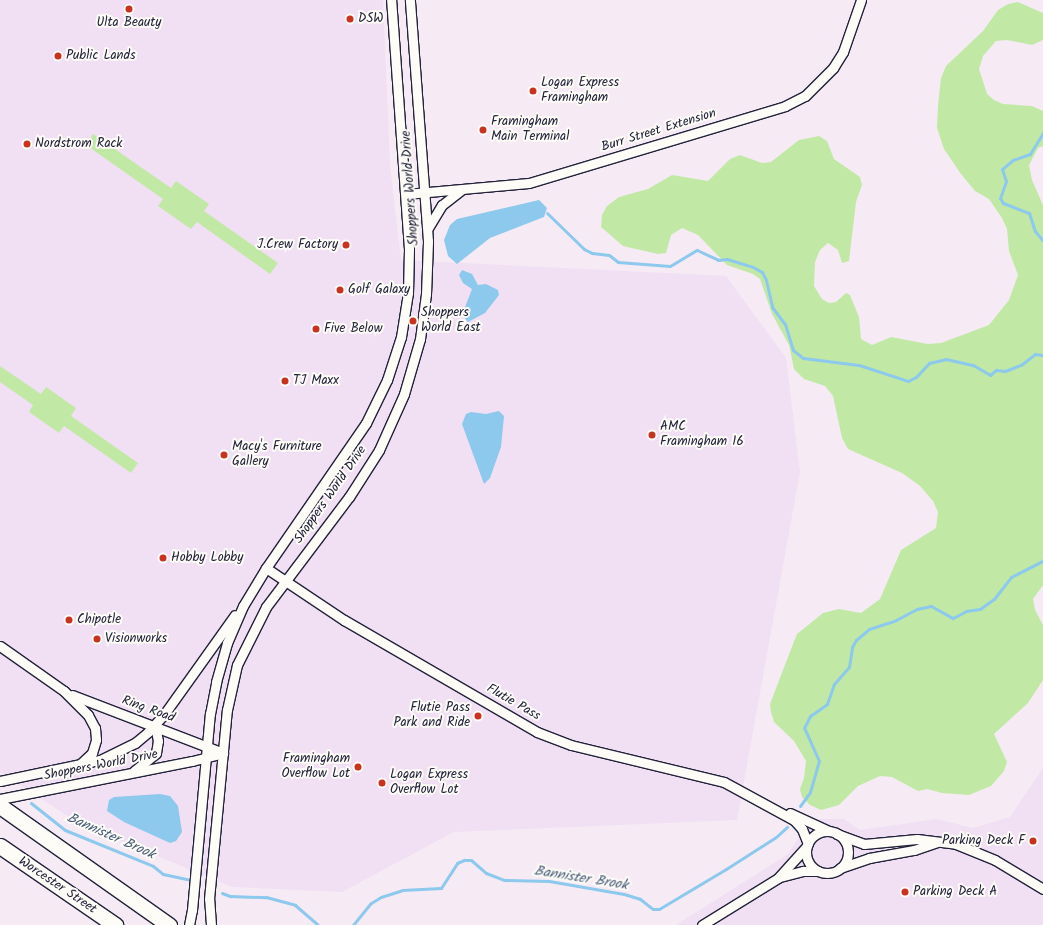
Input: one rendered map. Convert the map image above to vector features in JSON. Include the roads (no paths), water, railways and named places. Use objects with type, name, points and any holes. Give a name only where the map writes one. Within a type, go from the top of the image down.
[{"type":"highway","points":[[0,806],[169,925]]},
{"type":"highway","name":"Worcester Street","points":[[0,846],[115,925]]},
{"type":"street","name":"Shoppers World Drive","points":[[189,925],[192,910],[212,702],[220,664],[237,618],[266,568],[358,438],[376,406],[392,369],[401,337],[409,282],[406,194],[392,0]]},
{"type":"street","name":"Shoppers World Drive","points":[[211,925],[209,899],[229,698],[237,665],[254,627],[285,581],[361,480],[398,411],[411,372],[423,323],[427,283],[428,230],[410,0]]},
{"type":"street","name":"Burr Street Extension","points":[[406,194],[535,182],[785,106],[805,96],[833,68],[843,52],[861,0]]},
{"type":"street","points":[[428,230],[442,205],[461,190]]},
{"type":"street","name":"Flutie Pass","points":[[266,568],[394,650],[542,735],[584,748],[709,777],[739,789],[771,806],[798,824],[807,845]]},
{"type":"street","name":"Shoppers World Drive","points":[[0,781],[78,766],[121,752],[140,739],[154,726],[251,593]]},
{"type":"street","name":"Ring Road","points":[[0,646],[64,691],[84,710],[96,732],[92,753],[78,766]]},
{"type":"street","name":"Ring Road","points":[[64,691],[207,745],[224,753]]},
{"type":"street","points":[[126,774],[143,766],[156,753],[158,742],[154,726]]},
{"type":"street","name":"Shoppers World Drive","points":[[0,799],[206,758],[224,753]]},
{"type":"street","name":"Flutie Pass","points":[[771,806],[796,815],[833,833],[864,844],[917,839],[956,844],[979,852],[1043,889]]},
{"type":"street","points":[[778,878],[817,834],[833,833],[843,840],[847,850],[845,862],[839,869]]},
{"type":"street","points":[[702,925],[778,878],[798,872],[818,871],[830,873],[864,859],[914,850],[939,842]]},
{"type":"street","points":[[807,845],[807,859],[818,871]]},
{"type":"water","points":[[539,200],[547,208],[544,217],[490,238],[457,264],[448,256],[444,240],[450,225],[457,219]]},
{"type":"water","points":[[462,270],[472,274],[478,285],[486,284],[498,290],[499,295],[485,313],[468,322],[462,315],[472,289],[463,283],[459,275]]},
{"type":"water","points":[[499,411],[504,416],[501,447],[490,478],[484,484],[462,424],[466,414],[471,412],[486,414]]},
{"type":"water","points":[[160,794],[170,796],[178,806],[182,832],[176,841],[170,843],[124,822],[107,811],[109,800],[114,797]]},
{"type":"waterway","points":[[1043,133],[1030,154],[1013,160],[1002,169],[1006,181],[1000,198],[1003,203],[1029,213],[1035,231],[1043,241]]},
{"type":"waterway","points":[[547,213],[584,249],[592,253],[609,255],[618,262],[670,266],[697,250],[718,260],[727,259],[753,267],[762,272],[766,280],[772,307],[785,324],[793,350],[803,358],[859,365],[908,381],[916,377],[929,363],[946,359],[973,365],[990,375],[996,370],[1005,371],[1021,365],[1035,354],[1043,355]]},
{"type":"waterway","name":"Bannister Brook","points":[[800,806],[810,792],[819,761],[804,728],[810,716],[827,704],[834,684],[849,667],[852,647],[856,640],[869,629],[896,620],[917,609],[931,606],[953,618],[966,611],[980,609],[994,599],[1011,577],[1043,561]]},
{"type":"waterway","name":"Bannister Brook","points":[[31,803],[65,830],[153,866],[163,874],[187,879]]},
{"type":"waterway","name":"Bannister Brook","points":[[353,925],[371,903],[381,897],[402,890],[441,888],[457,863],[464,860],[471,860],[486,873],[504,880],[549,881],[624,894],[640,899],[653,909],[659,909],[776,837],[787,827]]},
{"type":"waterway","name":"Bannister Brook","points":[[222,893],[230,896],[266,897],[295,905],[318,925]]},
{"type":"place","name":"Ulta Beauty","points":[[129,9]]},
{"type":"place","name":"DSW","points":[[350,19]]},
{"type":"place","name":"Public Lands","points":[[58,56]]},
{"type":"place","name":"Logan Express Framingham","points":[[533,91]]},
{"type":"place","name":"Framingham Main Terminal","points":[[483,130]]},
{"type":"place","name":"Nordstrom Rack","points":[[27,144]]},
{"type":"place","name":"J.Crew Factory","points":[[346,245]]},
{"type":"place","name":"Golf Galaxy","points":[[340,290]]},
{"type":"place","name":"Shoppers World East","points":[[413,321]]},
{"type":"place","name":"Five Below","points":[[316,329]]},
{"type":"place","name":"TJ Maxx","points":[[285,381]]},
{"type":"place","name":"AMC Framingham 16","points":[[652,435]]},
{"type":"place","name":"Macy's Furniture Gallery","points":[[224,455]]},
{"type":"place","name":"Hobby Lobby","points":[[163,558]]},
{"type":"place","name":"Chipotle","points":[[69,620]]},
{"type":"place","name":"Visionworks","points":[[97,639]]},
{"type":"place","name":"Flutie Pass Park and Ride","points":[[478,716]]},
{"type":"place","name":"Framingham Overflow Lot","points":[[358,767]]},
{"type":"place","name":"Logan Express Overflow Lot","points":[[382,783]]},
{"type":"place","name":"Parking Deck F","points":[[1033,841]]},
{"type":"place","name":"Parking Deck A","points":[[905,892]]}]
